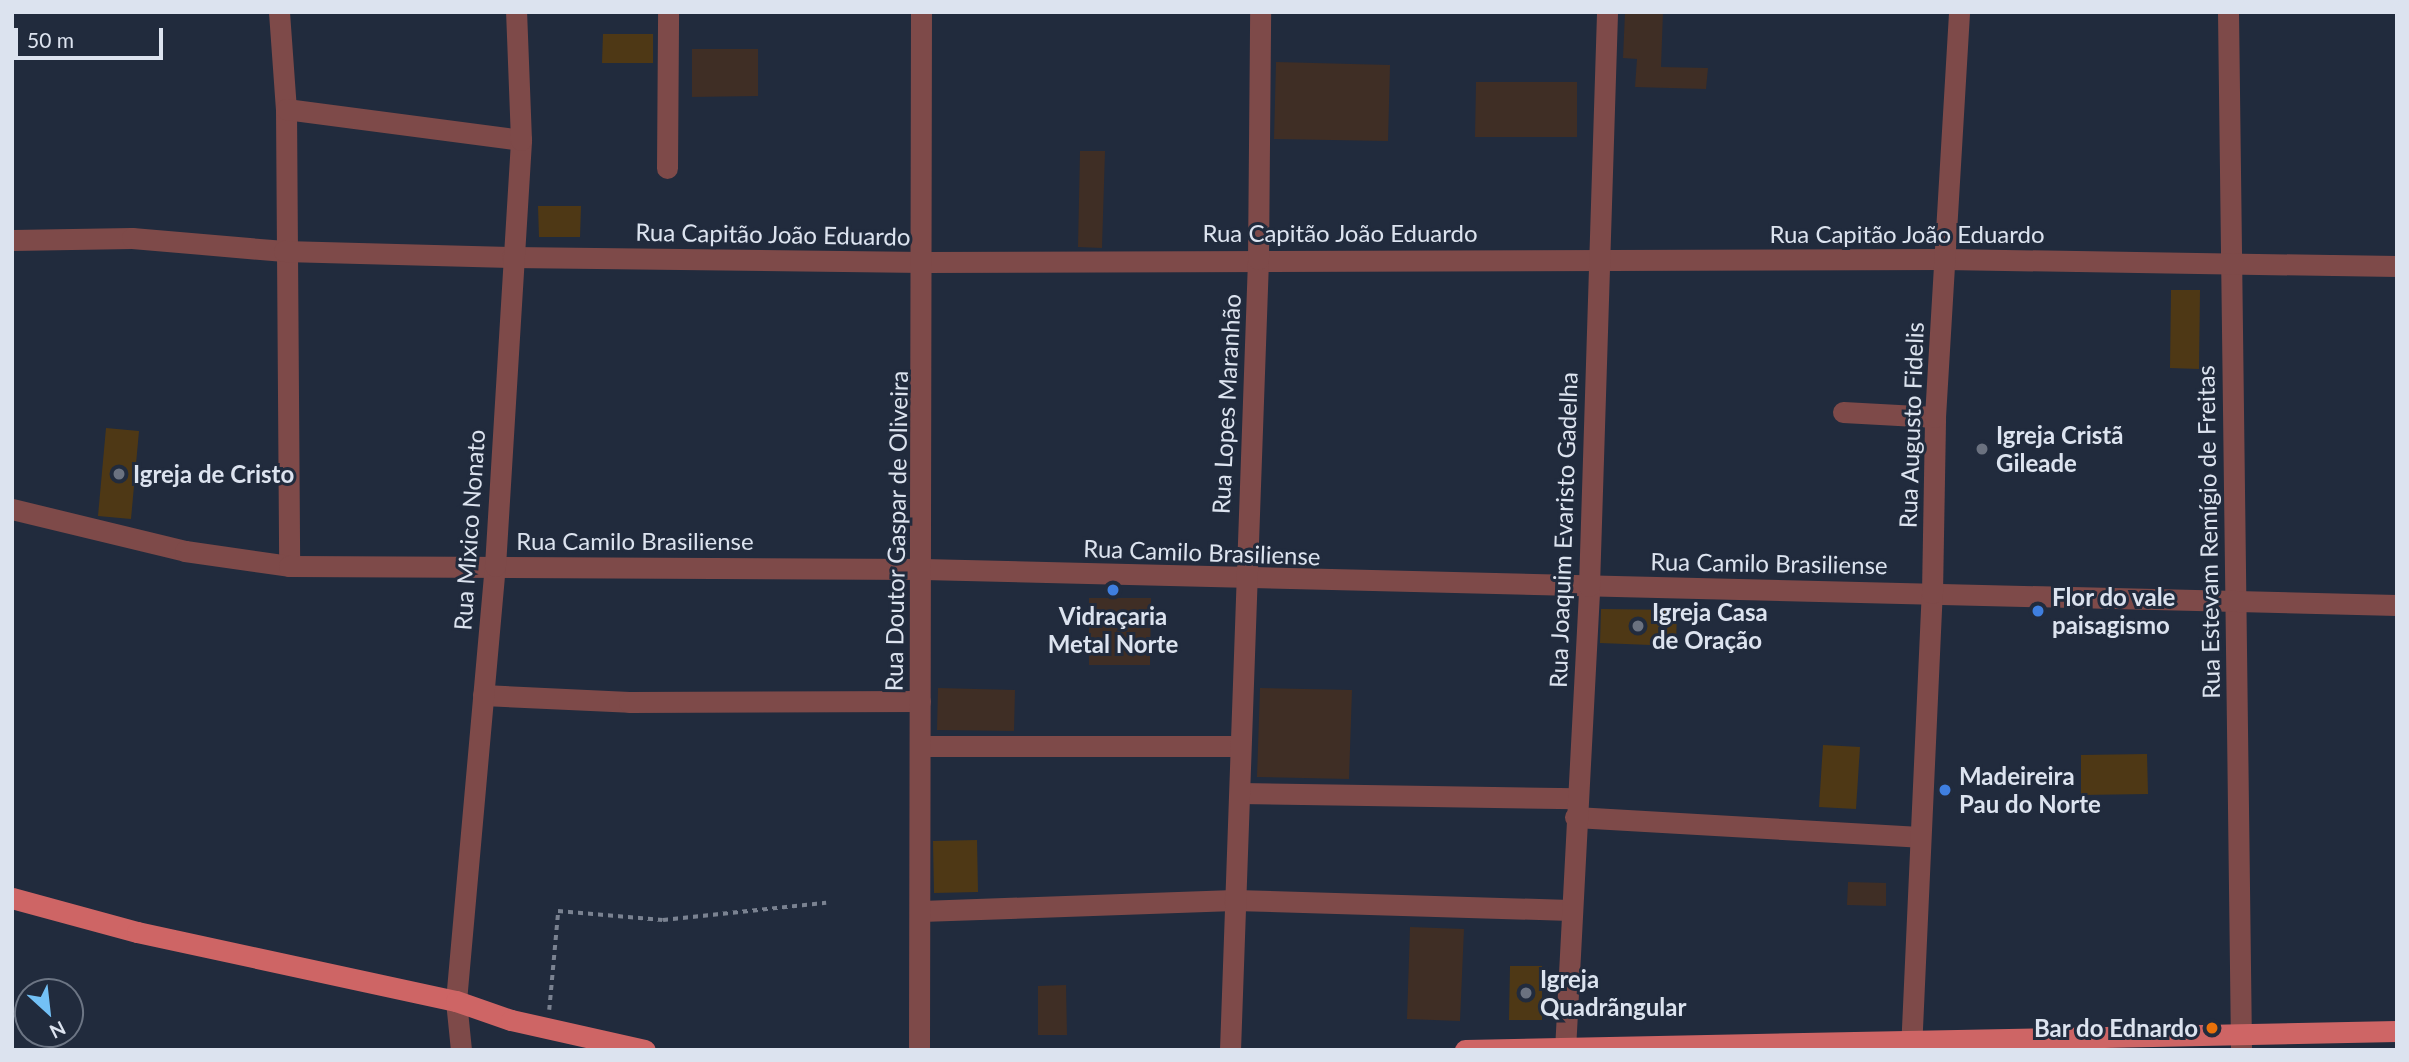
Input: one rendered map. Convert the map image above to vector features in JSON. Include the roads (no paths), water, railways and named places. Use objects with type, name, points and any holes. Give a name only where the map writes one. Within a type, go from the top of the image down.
[{"type":"main road","points":[[12,898],[137,932],[456,1001],[547,1030],[645,1050]]},
{"type":"main road","points":[[1465,1050],[2241,1041],[2397,1031]]},
{"type":"street","points":[[279,12],[286,109],[284,251],[289,566]]},
{"type":"street","name":"Rua Mixico Nonato","points":[[461,1050],[456,1001],[495,566],[521,140],[516,12]]},
{"type":"street","points":[[667,168],[668,12]]},
{"type":"street","name":"Rua Doutor Gaspar de Oliveira","points":[[919,1050],[923,569],[921,12]]},
{"type":"street","name":"Rua Lopes Maranhão","points":[[1230,1050],[1240,793],[1244,580],[1258,259],[1260,12]]},
{"type":"street","name":"Rua Joaquim Evaristo Gadelha","points":[[1565,1049],[1570,910],[1589,586],[1607,12]]},
{"type":"street","name":"Rua Augusto Fidelis","points":[[1912,1046],[1919,837],[1932,593],[1935,417],[1959,12]]},
{"type":"street","name":"Rua Estevam Remígio de Freitas","points":[[2228,12],[2228,263],[2238,600],[2241,1041]]},
{"type":"street","points":[[286,109],[521,140]]},
{"type":"street","name":"Rua Capitão João Eduardo","points":[[12,240],[132,238],[284,251],[512,257],[923,262],[1945,259],[2397,266]]},
{"type":"street","points":[[1843,412],[1935,417]]},
{"type":"street","name":"Rua Camilo Brasiliense","points":[[12,509],[185,551],[289,566],[923,569],[1244,580],[2397,605]]},
{"type":"street","points":[[483,695],[629,702],[920,701]]},
{"type":"street","points":[[921,746],[1239,746]]},
{"type":"street","points":[[1240,793],[1576,808],[1919,837]]},
{"type":"street","points":[[921,911],[1234,900],[1570,910]]},
{"type":"place","name":"Igreja Cristã Gileade","points":[[1982,449]]},
{"type":"place","name":"Igreja de Cristo","points":[[119,474]]},
{"type":"place","name":"Vidraçaria Metal Norte","points":[[1113,590]]},
{"type":"place","name":"Flor do vale paisagismo","points":[[2038,611]]},
{"type":"place","name":"Igreja Casa de Oração","points":[[1638,626]]},
{"type":"place","name":"Madeireira Pau do Norte","points":[[1945,790]]},
{"type":"place","name":"Igreja Quadrãngular","points":[[1526,993]]},
{"type":"place","name":"Bar do Ednardo","points":[[2212,1028]]}]
